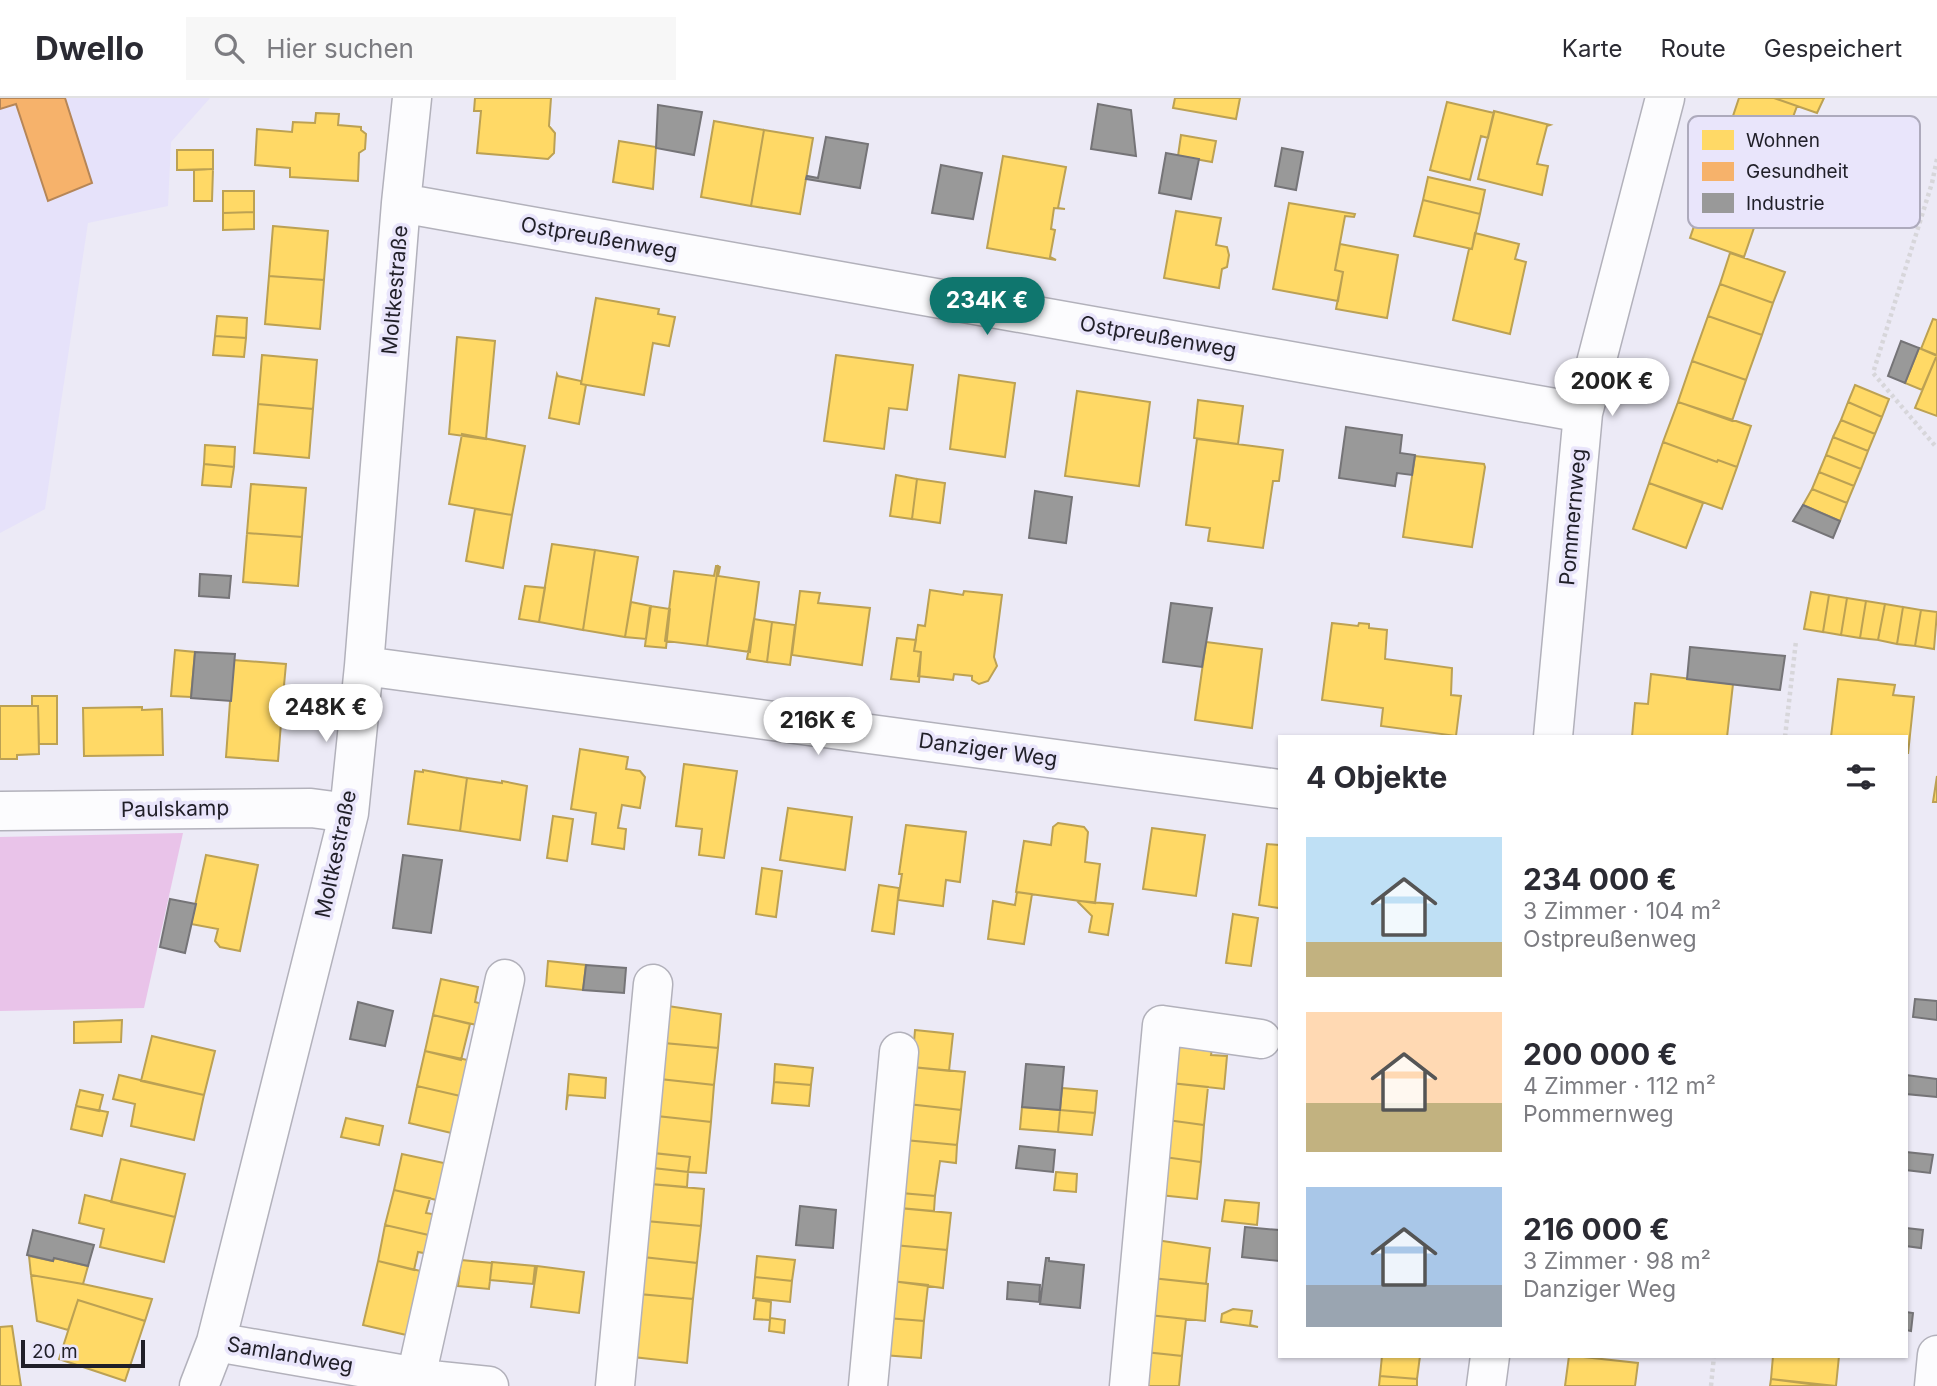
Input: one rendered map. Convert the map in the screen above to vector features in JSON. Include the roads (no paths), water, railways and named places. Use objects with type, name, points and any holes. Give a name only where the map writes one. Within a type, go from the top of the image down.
[{"type":"street","name":"Moltkestraße","points":[[199,1386],[216,1342],[349,813],[365,666],[401,203],[412,98]]},
{"type":"street","name":"Pommernweg","points":[[1553,735],[1583,413],[1665,98]]},
{"type":"street","name":"Ostpreußenweg","points":[[401,203],[1583,413]]},
{"type":"street","name":"Danziger Weg","points":[[365,666],[1278,789]]},
{"type":"street","name":"Paulskamp","points":[[0,811],[311,808],[349,813]]},
{"type":"street","points":[[416,1377],[505,979]]},
{"type":"street","points":[[615,1386],[653,984]]},
{"type":"street","points":[[1129,1386],[1161,1025],[1261,1039]]},
{"type":"street","points":[[868,1386],[899,1052]]},
{"type":"street","name":"Samlandweg","points":[[216,1342],[416,1377],[489,1386]]},
{"type":"street","points":[[1934,1386],[1937,1355]]},
{"type":"street","points":[[1486,1386],[1490,1358]]}]
